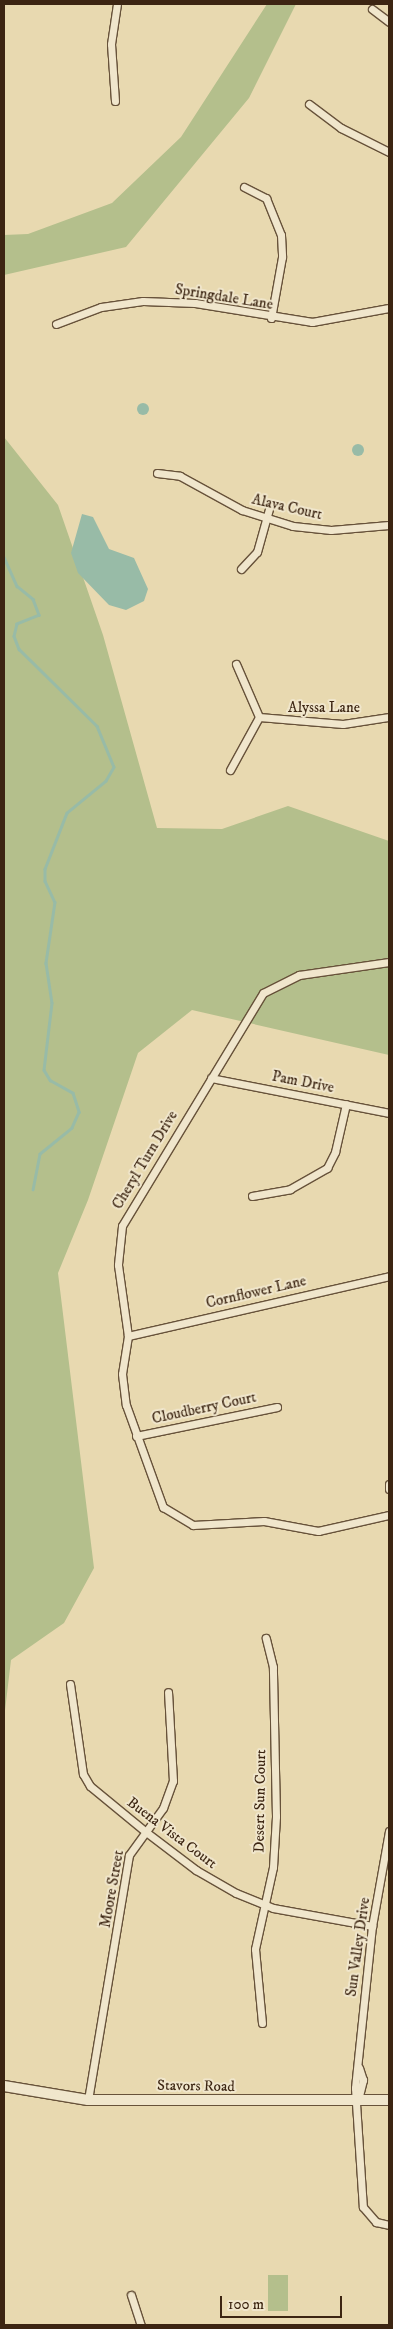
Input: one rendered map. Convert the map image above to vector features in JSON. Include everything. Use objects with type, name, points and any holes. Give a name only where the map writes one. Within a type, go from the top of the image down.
[{"type":"street","points":[[115,101],[111,44],[117,4]]},
{"type":"street","points":[[372,10],[389,22]]},
{"type":"street","points":[[309,104],[341,128],[389,152]]},
{"type":"street","points":[[244,187],[266,198],[281,235],[282,257],[271,318]]},
{"type":"street","name":"Springdale Lane","points":[[56,324],[101,307],[143,301],[195,303],[271,318],[340,320],[389,308]]},
{"type":"street","name":"Alava Court","points":[[157,473],[180,476],[267,519],[331,530],[389,525]]},
{"type":"street","points":[[241,569],[257,552],[269,509]]},
{"type":"street","points":[[230,770],[259,718],[236,664]]},
{"type":"street","name":"Alyssa Lane","points":[[259,718],[343,724],[389,717]]},
{"type":"street","name":"Cheryl Turn Drive","points":[[389,962],[299,975],[272,985],[229,1044],[211,1078],[122,1226],[118,1265],[128,1336],[122,1374],[136,1436],[155,1494],[163,1507],[193,1525],[264,1521],[318,1531],[389,1515]]},
{"type":"street","name":"Pam Drive","points":[[211,1078],[389,1113]]},
{"type":"street","points":[[252,1196],[290,1189],[327,1168],[335,1152],[346,1104]]},
{"type":"street","name":"Cornflower Lane","points":[[128,1336],[389,1276]]},
{"type":"street","name":"Cloudberry Court","points":[[136,1436],[277,1407]]},
{"type":"street","points":[[389,1484],[389,1489]]},
{"type":"street","name":"Desert Sun Court","points":[[262,2023],[255,1968],[262,1903],[273,1867],[276,1816],[273,1667],[266,1638]]},
{"type":"street","name":"Buena Vista Court","points":[[70,1684],[83,1774],[90,1786],[146,1832],[214,1882],[262,1903],[372,1926]]},
{"type":"street","name":"Moore Street","points":[[88,2100],[129,1855],[146,1832],[174,1781],[168,1692]]},
{"type":"street","name":"Sun Valley Drive","points":[[389,1831],[372,1926],[358,2067],[363,2080],[358,2100],[363,2207],[376,2222],[389,2225]]},
{"type":"street","name":"Stavors Road","points":[[4,2086],[88,2100],[389,2100]]},
{"type":"street","points":[[131,2295],[141,2325]]},
{"type":"shaded area","points":[[267,4],[296,4],[249,98],[126,247],[4,275],[4,235],[28,234],[112,203],[181,137]]},
{"type":"shaded area","points":[[141,403],[145,403],[149,409],[145,415],[141,415],[137,411],[137,407]]},
{"type":"shaded area","points":[[4,437],[58,505],[103,635],[157,828],[222,829],[288,806],[389,841],[389,1055],[192,1010],[138,1053],[88,1200],[58,1273],[94,1568],[64,1623],[11,1660],[4,1719]]},
{"type":"shaded area","points":[[356,444],[360,444],[364,450],[360,456],[356,456],[352,452],[352,448]]},
{"type":"shaded area","points":[[82,514],[93,517],[109,549],[134,558],[148,589],[144,601],[126,610],[109,605],[78,573],[71,553]]},
{"type":"shaded area","points":[[268,2275],[288,2275],[288,2311],[268,2311]]},
{"type":"waterway","points":[[4,557],[17,586],[33,599],[39,615],[17,624],[14,636],[19,649],[97,726],[114,767],[106,781],[67,813],[45,869],[45,881],[55,902],[46,963],[52,1003],[44,1070],[50,1080],[73,1093],[79,1112],[72,1128],[40,1154],[33,1189]]}]
